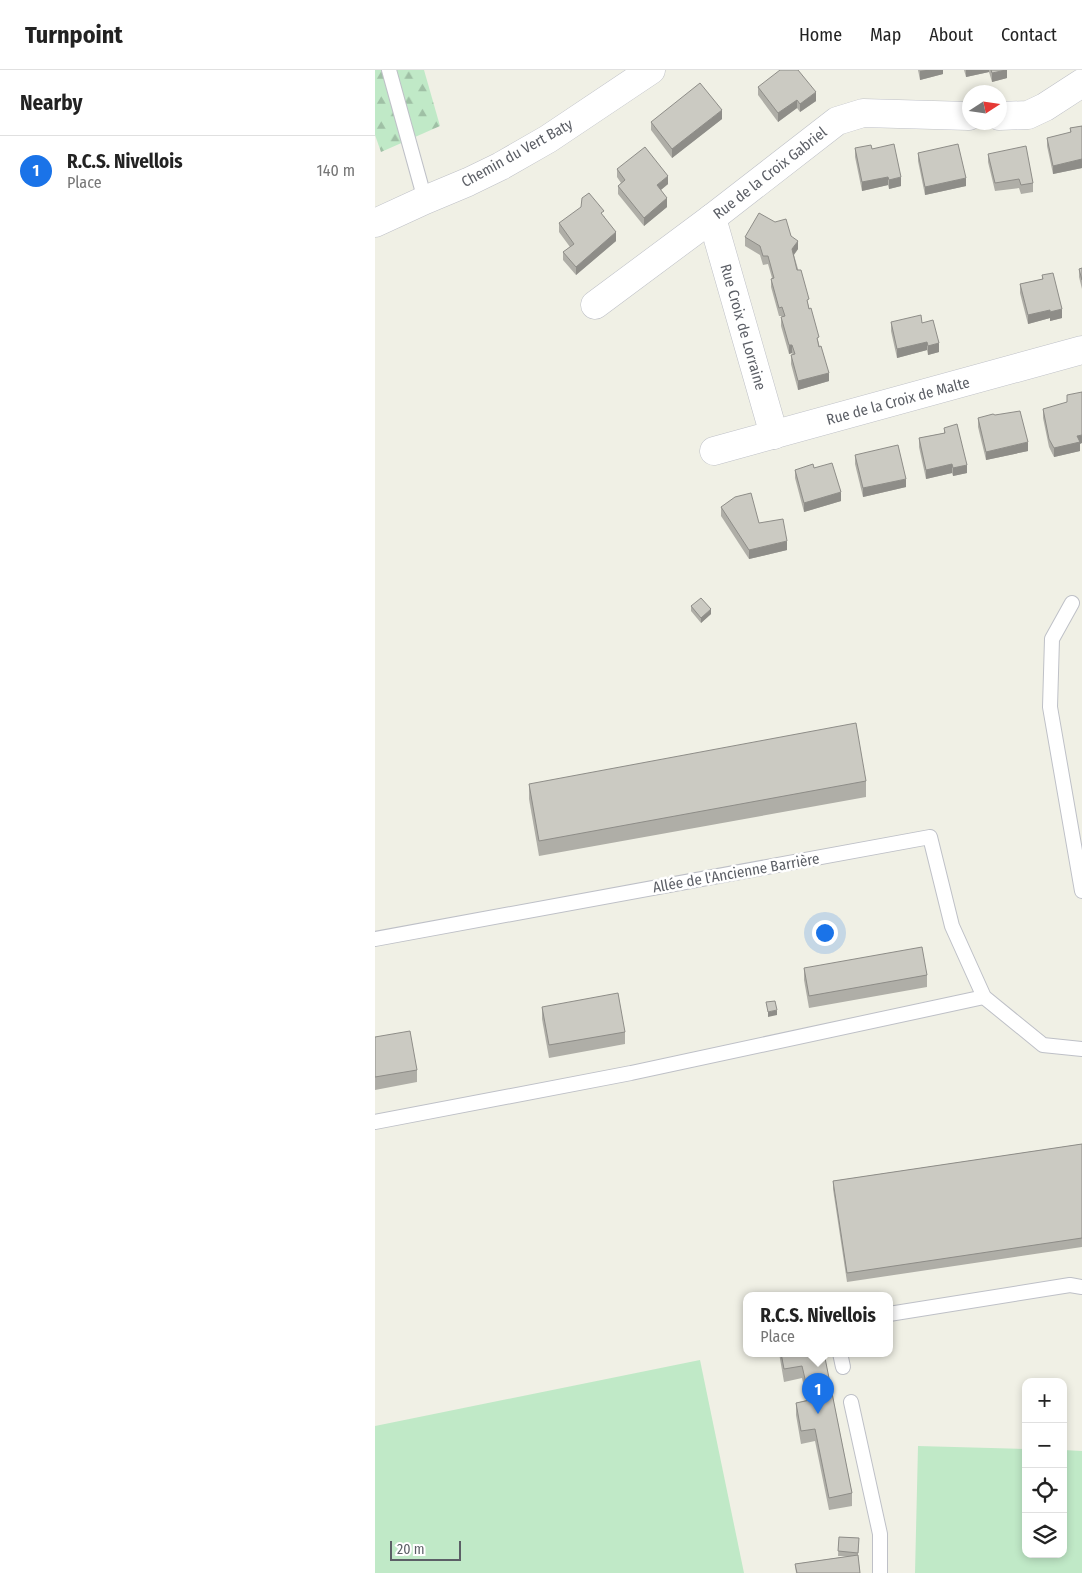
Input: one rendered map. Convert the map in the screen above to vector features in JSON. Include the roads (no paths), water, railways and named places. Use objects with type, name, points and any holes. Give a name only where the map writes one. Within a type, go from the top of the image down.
[{"type":"street","name":"Chemin du Vert Baty","points":[[375,223],[468,182],[548,139],[651,70]]},
{"type":"street","points":[[1007,116],[1028,115],[1045,107],[1082,83]]},
{"type":"street","name":"Rue de la Croix Gabriel","points":[[595,305],[712,218],[837,121],[863,113],[962,116]]},
{"type":"street","name":"Rue Croix de Lorraine","points":[[712,218],[774,436]]},
{"type":"street","name":"Rue de la Croix de Malte","points":[[714,451],[1082,350]]},
{"type":"lane","points":[[389,70],[425,200]]},
{"type":"lane","points":[[1072,603],[1052,639],[1050,707],[1082,892]]},
{"type":"lane","name":"Allée de l'Ancienne Barrière","points":[[375,939],[930,837],[952,926],[983,996],[1043,1045],[1082,1049]]},
{"type":"lane","points":[[375,1122],[631,1073],[983,996]]},
{"type":"lane","points":[[893,1313],[1069,1285],[1082,1287]]},
{"type":"lane","points":[[851,1402],[880,1534],[880,1573]]},
{"type":"place","name":"R.C.S. Nivellois","points":[[818,1414]]}]
